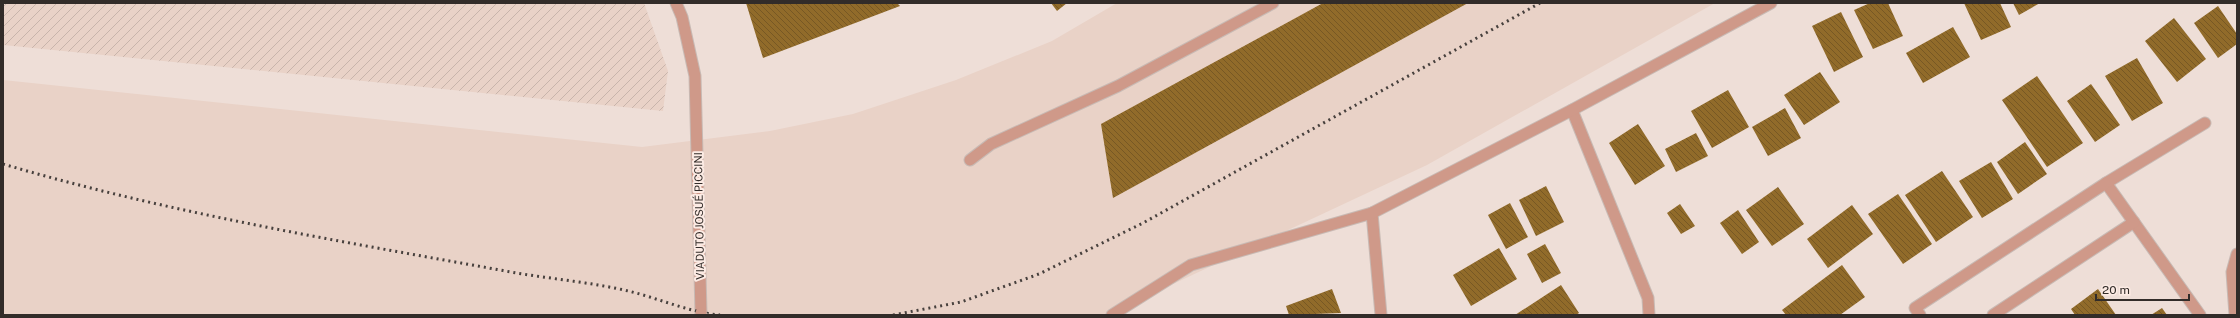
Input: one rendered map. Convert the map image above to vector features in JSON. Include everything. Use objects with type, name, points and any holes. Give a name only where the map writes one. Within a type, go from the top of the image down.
[{"type":"street","name":"VIADUTO JOSUÉ PICCINI","points":[[676,3],[682,17],[695,76],[701,315]]},
{"type":"street","points":[[970,160],[991,144],[1118,86],[1273,3]]},
{"type":"street","points":[[1112,315],[1191,265],[1372,213],[1572,110],[1771,3]]},
{"type":"street","points":[[1572,110],[1648,298],[1649,315]]},
{"type":"street","points":[[1920,315],[1915,308],[2106,184],[2205,123]]},
{"type":"street","points":[[2106,184],[2200,315]]},
{"type":"street","points":[[1372,213],[1381,315]]},
{"type":"street","points":[[1994,315],[2134,222]]},
{"type":"street","points":[[2235,315],[2232,272],[2237,254]]},
{"type":"shaded area","points":[[3,3],[644,3],[668,71],[663,111],[3,45]]},
{"type":"shaded area","points":[[1117,3],[1715,3],[1427,165],[1107,315],[3,315],[3,80],[642,147],[770,131],[853,114],[956,80],[1052,41]]},
{"type":"building","points":[[746,3],[897,3],[900,6],[763,58]]},
{"type":"building","points":[[1051,3],[1067,3],[1057,11]]},
{"type":"building","points":[[1323,3],[1468,3],[1113,198],[1101,124]]},
{"type":"building","points":[[1870,3],[1888,3],[1903,36],[1873,49],[1854,10]]},
{"type":"building","points":[[1964,3],[2000,3],[2011,27],[1981,40]]},
{"type":"building","points":[[2013,3],[2040,3],[2019,15]]},
{"type":"building","points":[[2218,6],[2237,34],[2237,44],[2218,58],[2194,23]]},
{"type":"building","points":[[1841,12],[1863,57],[1834,72],[1812,26]]},
{"type":"building","points":[[2174,18],[2206,59],[2177,82],[2145,41]]},
{"type":"building","points":[[1953,27],[1970,57],[1923,83],[1906,53]]},
{"type":"building","points":[[2137,58],[2163,103],[2132,121],[2105,76]]},
{"type":"building","points":[[1820,72],[1840,102],[1804,125],[1784,95]]},
{"type":"building","points":[[2037,76],[2083,143],[2047,167],[2002,100]]},
{"type":"building","points":[[2091,84],[2120,125],[2095,142],[2067,101]]},
{"type":"building","points":[[1728,90],[1749,127],[1712,148],[1691,111]]},
{"type":"building","points":[[1785,108],[1801,138],[1768,156],[1752,127]]},
{"type":"building","points":[[1638,124],[1665,166],[1635,185],[1609,143]]},
{"type":"building","points":[[1696,133],[1708,156],[1676,172],[1665,149]]},
{"type":"building","points":[[2025,142],[2047,174],[2018,194],[1997,162]]},
{"type":"building","points":[[1991,162],[2013,199],[1982,218],[1959,181]]},
{"type":"building","points":[[1942,171],[1973,217],[1936,242],[1905,195]]},
{"type":"building","points":[[1546,186],[1564,222],[1536,236],[1519,200]]},
{"type":"building","points":[[1778,187],[1804,224],[1772,246],[1746,210]]},
{"type":"building","points":[[1898,194],[1932,244],[1903,264],[1868,214]]},
{"type":"building","points":[[1510,203],[1528,237],[1506,249],[1488,215]]},
{"type":"building","points":[[1680,204],[1695,226],[1681,234],[1667,213]]},
{"type":"building","points":[[1852,205],[1873,234],[1828,268],[1807,239]]},
{"type":"building","points":[[1738,210],[1759,242],[1742,254],[1720,223]]},
{"type":"building","points":[[1545,244],[1561,273],[1542,283],[1527,254]]},
{"type":"building","points":[[1499,248],[1517,279],[1471,306],[1453,275]]},
{"type":"building","points":[[1842,265],[1865,297],[1840,315],[1786,315],[1782,310]]},
{"type":"building","points":[[1561,285],[1579,313],[1576,315],[1515,315]]},
{"type":"building","points":[[1332,289],[1341,313],[1289,315],[1286,306]]},
{"type":"building","points":[[2098,289],[2116,315],[2075,315],[2071,309]]},
{"type":"building","points":[[2162,308],[2167,315],[2151,315]]},
{"type":"railway","points":[[893,315],[961,302],[1039,274],[1143,223],[1540,3]]},
{"type":"railway","points":[[3,164],[126,197],[187,211],[375,248],[515,273],[609,287],[636,293],[684,308],[720,315]]}]
